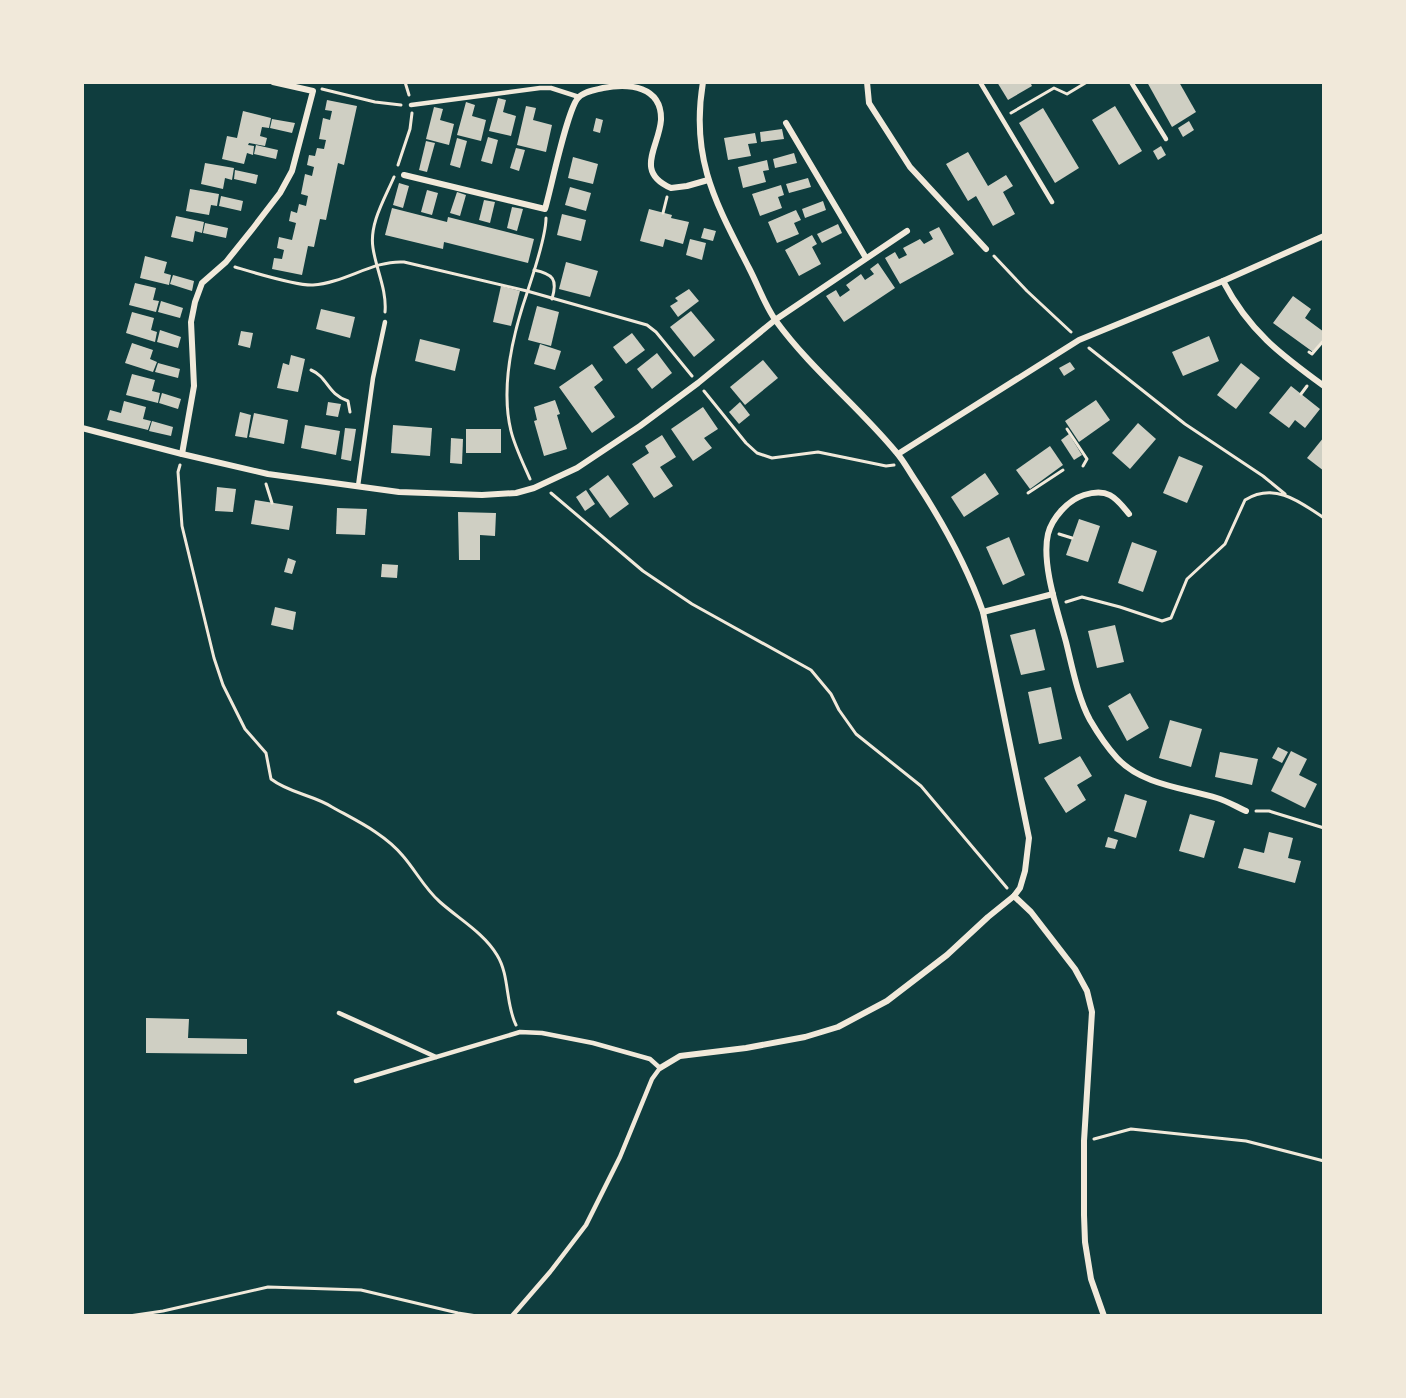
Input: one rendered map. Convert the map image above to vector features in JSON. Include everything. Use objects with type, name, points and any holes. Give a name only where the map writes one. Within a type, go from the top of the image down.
[{"type":"street","points":[[182,454],[194,386],[190,322],[202,283],[226,262],[275,199],[292,171],[313,91],[273,82]]},
{"type":"street","points":[[660,1068],[680,1056],[746,1048],[805,1037],[838,1027],[887,1001],[947,955],[1014,896],[1020,888],[1025,871],[1029,838],[983,612],[970,576],[932,505],[898,454],[816,368],[775,320],[724,219],[708,180],[700,131],[703,82]]},
{"type":"street","points":[[867,82],[869,103],[910,168],[986,249]]},
{"type":"street","points":[[404,175],[545,209],[568,121],[579,97],[589,91],[628,85],[645,90],[652,95],[660,107],[661,121],[651,153],[652,171],[656,177],[669,187],[687,186],[708,180]]},
{"type":"street","points":[[786,123],[866,258]]},
{"type":"street","points":[[82,428],[268,474],[399,492],[482,495],[516,493],[545,484],[581,465],[640,426],[698,383],[775,320],[907,231]]},
{"type":"street","points":[[898,454],[1079,340],[1223,281],[1323,236]]},
{"type":"street","points":[[1223,281],[1253,328],[1282,355],[1323,386]]},
{"type":"street","points":[[1129,514],[1117,499],[1097,491],[1069,503],[1058,515],[1048,533],[1047,550],[1055,604],[1074,676],[1090,719],[1117,758],[1138,774],[1161,783],[1220,799],[1246,811]]},
{"type":"street","points":[[983,612],[1053,594]]},
{"type":"street","points":[[1014,896],[1031,912],[1075,969],[1087,991],[1092,1012],[1083,1142],[1085,1242],[1091,1279],[1104,1316]]},
{"type":"lane","points":[[980,82],[1052,202]]},
{"type":"lane","points":[[1131,82],[1166,139]]},
{"type":"lane","points":[[411,105],[540,87],[579,97]]},
{"type":"lane","points":[[358,486],[373,378],[385,322]]},
{"type":"lane","points":[[339,1013],[436,1057]]},
{"type":"lane","points":[[356,1081],[520,1032],[542,1033],[593,1043],[650,1059],[660,1068],[652,1079],[620,1157],[586,1225],[512,1316]]},
{"type":"path","points":[[385,322],[386,305],[373,248],[373,230],[410,129],[411,105],[405,82]]},
{"type":"path","points":[[1001,118],[1054,88],[1067,94],[1088,82]]},
{"type":"path","points":[[313,91],[318,88],[375,102],[411,105]]},
{"type":"path","points":[[663,213],[669,187]]},
{"type":"path","points":[[534,488],[512,434],[508,410],[510,356],[546,222],[545,209]]},
{"type":"path","points":[[986,249],[1004,264],[1028,291],[1079,340],[1185,424],[1323,518]]},
{"type":"path","points":[[226,262],[240,268],[312,285],[388,262],[404,262],[527,291],[647,325],[656,332],[746,443],[757,453],[772,458],[818,452],[886,466],[902,461]]},
{"type":"path","points":[[534,270],[549,274],[553,279],[555,286],[552,298]]},
{"type":"path","points":[[1309,352],[1312,354],[1323,340]]},
{"type":"path","points":[[311,370],[318,374],[336,397],[348,401],[350,412]]},
{"type":"path","points":[[1067,429],[1087,459],[1083,466]]},
{"type":"path","points":[[182,454],[178,472],[182,526],[214,658],[223,685],[245,729],[266,753],[271,779],[280,786],[321,800],[384,838],[403,855],[423,884],[440,902],[474,929],[496,952],[505,975],[513,1019],[520,1032]]},
{"type":"path","points":[[1028,493],[1063,470]]},
{"type":"path","points":[[268,474],[266,484],[272,503]]},
{"type":"path","points":[[545,484],[547,490],[643,571],[692,604],[811,670],[831,694],[838,710],[856,734],[921,786],[1014,896]]},
{"type":"path","points":[[1055,604],[1082,597],[1162,621],[1171,618],[1187,579],[1225,544],[1245,500],[1263,492],[1285,494]]},
{"type":"path","points":[[1246,811],[1269,811],[1323,828]]},
{"type":"path","points":[[1083,1142],[1131,1129],[1246,1141],[1323,1161]]},
{"type":"path","points":[[129,1316],[163,1311],[268,1287],[361,1290],[477,1316]]},
{"type":"building","points":[[997,82],[1030,82],[1032,86],[1008,100]]},
{"type":"building","points":[[1147,82],[1179,82],[1196,112],[1172,127]]},
{"type":"building","points":[[498,98],[506,100],[503,112],[516,116],[511,136],[489,131]]},
{"type":"building","points":[[327,100],[357,106],[344,165],[338,163],[326,220],[320,219],[314,247],[308,246],[302,275],[272,269],[274,258],[282,259],[284,250],[277,248],[279,237],[292,240],[296,223],[289,221],[291,211],[297,213],[299,204],[306,206],[308,196],[301,194],[305,174],[312,176],[314,167],[307,165],[309,155],[315,156],[317,148],[324,149],[326,140],[319,139],[323,118],[330,120],[332,111],[325,110]]},
{"type":"building","points":[[466,102],[475,105],[472,116],[486,120],[481,141],[457,135]]},
{"type":"building","points":[[526,106],[536,108],[533,120],[552,125],[546,152],[517,145]]},
{"type":"building","points":[[1115,106],[1142,151],[1119,165],[1092,120]]},
{"type":"building","points":[[434,107],[443,109],[440,120],[454,124],[449,145],[426,139]]},
{"type":"building","points":[[1043,108],[1079,168],[1055,183],[1019,123]]},
{"type":"building","points":[[243,111],[271,118],[269,128],[262,127],[260,136],[267,138],[265,146],[249,143],[248,145],[254,146],[253,155],[247,153],[244,164],[222,159],[227,136],[237,138]]},
{"type":"building","points":[[596,118],[603,120],[600,133],[593,131]]},
{"type":"building","points":[[272,119],[295,123],[292,133],[270,128]]},
{"type":"building","points":[[1189,121],[1194,130],[1183,137],[1178,128]]},
{"type":"building","points":[[782,129],[784,139],[761,142],[760,132]]},
{"type":"building","points":[[755,133],[757,143],[748,144],[751,156],[728,160],[724,138]]},
{"type":"building","points":[[488,137],[498,140],[492,164],[481,161]]},
{"type":"building","points":[[457,138],[467,141],[460,168],[450,165]]},
{"type":"building","points":[[426,141],[435,143],[427,172],[419,170]]},
{"type":"building","points":[[256,145],[278,150],[276,159],[254,154]]},
{"type":"building","points":[[1161,146],[1166,155],[1158,160],[1153,151]]},
{"type":"building","points":[[516,148],[525,150],[519,171],[510,168]]},
{"type":"building","points":[[968,152],[988,186],[1006,175],[1013,186],[1003,192],[1015,214],[993,226],[976,196],[968,201],[946,164]]},
{"type":"building","points":[[794,153],[797,163],[775,168],[773,159]]},
{"type":"building","points":[[573,157],[598,164],[593,184],[568,178]]},
{"type":"building","points":[[767,160],[769,170],[763,171],[766,182],[743,188],[738,167]]},
{"type":"building","points":[[205,163],[234,168],[232,180],[225,178],[223,189],[201,184]]},
{"type":"building","points":[[235,170],[258,175],[256,184],[234,179]]},
{"type":"building","points":[[808,178],[811,187],[789,193],[786,184]]},
{"type":"building","points":[[399,183],[409,186],[403,208],[393,205]]},
{"type":"building","points":[[781,185],[784,195],[778,197],[782,208],[760,216],[752,194]]},
{"type":"building","points":[[570,187],[591,193],[586,211],[565,205]]},
{"type":"building","points":[[190,189],[219,194],[217,206],[211,205],[209,215],[186,211]]},
{"type":"building","points":[[427,190],[438,193],[432,215],[421,212]]},
{"type":"building","points":[[457,192],[466,195],[460,216],[450,213]]},
{"type":"building","points":[[221,196],[243,201],[241,211],[219,206]]},
{"type":"building","points":[[484,200],[495,202],[490,223],[479,220]]},
{"type":"building","points":[[823,201],[826,210],[805,218],[802,209]]},
{"type":"building","points":[[512,207],[523,209],[517,231],[507,228]]},
{"type":"building","points":[[392,208],[447,222],[448,217],[534,239],[528,263],[444,242],[443,249],[385,235]]},
{"type":"building","points":[[649,209],[689,222],[683,244],[665,239],[663,247],[640,241]]},
{"type":"building","points":[[796,210],[801,220],[794,223],[799,234],[777,243],[768,222]]},
{"type":"building","points":[[562,214],[586,220],[581,241],[557,235]]},
{"type":"building","points":[[176,216],[204,222],[202,233],[195,231],[193,242],[171,237]]},
{"type":"building","points":[[205,223],[228,228],[226,238],[203,233]]},
{"type":"building","points":[[838,224],[842,233],[822,243],[817,234]]},
{"type":"building","points":[[939,227],[954,254],[900,284],[885,258],[895,252],[899,259],[907,255],[903,248],[920,239],[924,244],[933,239],[929,232]]},
{"type":"building","points":[[704,228],[716,231],[713,241],[701,238]]},
{"type":"building","points":[[812,235],[817,244],[812,247],[821,264],[799,276],[785,250]]},
{"type":"building","points":[[690,239],[706,243],[702,260],[686,255]]},
{"type":"building","points":[[145,256],[167,262],[164,273],[171,275],[169,285],[140,278]]},
{"type":"building","points":[[566,262],[598,271],[590,297],[559,289]]},
{"type":"building","points":[[878,263],[895,288],[844,322],[826,296],[836,290],[840,297],[850,290],[846,285],[861,274],[865,280],[874,274],[870,269]]},
{"type":"building","points":[[173,275],[194,281],[192,291],[170,284]]},
{"type":"building","points":[[135,283],[156,288],[153,300],[159,301],[156,312],[129,305]]},
{"type":"building","points":[[501,286],[520,291],[511,326],[493,322]]},
{"type":"building","points":[[689,289],[699,301],[678,317],[670,306],[678,301],[675,298]]},
{"type":"building","points":[[1293,296],[1311,309],[1305,318],[1324,332],[1324,338],[1313,352],[1273,323]]},
{"type":"building","points":[[161,301],[183,308],[180,318],[158,312]]},
{"type":"building","points":[[537,306],[559,312],[551,346],[528,340]]},
{"type":"building","points":[[321,309],[355,317],[350,338],[316,329]]},
{"type":"building","points":[[691,311],[715,340],[694,357],[670,327]]},
{"type":"building","points":[[132,312],[154,318],[151,330],[157,332],[155,342],[126,333]]},
{"type":"building","points":[[160,330],[181,337],[178,348],[157,342]]},
{"type":"building","points":[[241,331],[253,333],[250,348],[238,345]]},
{"type":"building","points":[[632,333],[645,350],[626,364],[613,347]]},
{"type":"building","points":[[1209,336],[1219,361],[1183,376],[1172,352]]},
{"type":"building","points":[[420,339],[460,349],[455,371],[415,361]]},
{"type":"building","points":[[132,343],[153,350],[150,359],[157,362],[153,372],[125,363]]},
{"type":"building","points":[[540,344],[561,351],[555,370],[534,364]]},
{"type":"building","points":[[657,353],[672,373],[652,389],[637,369]]},
{"type":"building","points":[[291,355],[305,359],[298,392],[277,388],[283,363],[289,365]]},
{"type":"building","points":[[763,360],[778,378],[745,405],[730,387]]},
{"type":"building","points":[[1070,362],[1075,369],[1064,376],[1059,368]]},
{"type":"building","points":[[158,363],[180,369],[178,378],[155,372]]},
{"type":"building","points":[[1241,363],[1260,378],[1236,409],[1217,395]]},
{"type":"building","points":[[592,364],[603,380],[594,387],[615,417],[592,433],[559,387]]},
{"type":"building","points":[[132,374],[155,380],[152,391],[160,393],[158,403],[126,395]]},
{"type":"building","points":[[1291,386],[1320,409],[1305,428],[1295,420],[1289,428],[1269,413]]},
{"type":"building","points":[[162,393],[181,399],[178,409],[159,403]]},
{"type":"building","points":[[555,400],[567,449],[544,456],[534,421],[537,420],[534,407]]},
{"type":"building","points":[[1096,400],[1110,420],[1079,442],[1065,421]]},
{"type":"building","points":[[124,401],[146,407],[143,419],[151,421],[148,430],[107,420],[110,410],[121,413]]},
{"type":"building","points":[[328,402],[341,404],[338,417],[326,415]]},
{"type":"building","points":[[740,402],[750,415],[739,424],[729,412]]},
{"type":"building","points":[[703,407],[718,429],[704,438],[712,448],[693,461],[671,429]]},
{"type":"building","points":[[240,412],[251,415],[247,438],[235,436]]},
{"type":"building","points":[[254,413],[288,420],[284,444],[249,437]]},
{"type":"building","points":[[152,421],[173,427],[171,436],[149,431]]},
{"type":"building","points":[[1138,423],[1156,439],[1130,469],[1112,453]]},
{"type":"building","points":[[305,425],[340,431],[336,455],[301,448]]},
{"type":"building","points":[[393,425],[432,428],[430,456],[391,453]]},
{"type":"building","points":[[345,428],[356,429],[351,461],[341,459]]},
{"type":"building","points":[[466,429],[501,429],[501,453],[466,453]]},
{"type":"building","points":[[1069,434],[1082,455],[1074,460],[1061,440]]},
{"type":"building","points":[[662,435],[676,457],[660,467],[673,486],[654,498],[632,464],[649,453],[645,446]]},
{"type":"building","points":[[1324,437],[1324,471],[1307,458]]},
{"type":"building","points":[[451,438],[463,439],[462,464],[450,463]]},
{"type":"building","points":[[1050,446],[1063,465],[1030,489],[1016,470]]},
{"type":"building","points":[[1179,456],[1203,466],[1187,503],[1163,493]]},
{"type":"building","points":[[985,473],[999,494],[964,517],[951,497]]},
{"type":"building","points":[[608,475],[629,504],[610,518],[589,489]]},
{"type":"building","points":[[217,487],[236,489],[233,512],[215,511]]},
{"type":"building","points":[[586,490],[595,504],[585,511],[576,497]]},
{"type":"building","points":[[255,500],[293,506],[289,530],[251,524]]},
{"type":"building","points":[[337,508],[367,509],[365,535],[336,534]]},
{"type":"building","points":[[458,512],[496,513],[495,536],[480,535],[480,560],[459,560]]},
{"type":"building","points":[[1079,519],[1100,526],[1088,562],[1066,555]]},
{"type":"building","points":[[1009,537],[1025,575],[1003,585],[986,547]]},
{"type":"building","points":[[1132,542],[1157,551],[1143,592],[1118,583]]},
{"type":"building","points":[[288,558],[296,561],[292,574],[284,572]]},
{"type":"building","points":[[382,564],[398,565],[397,578],[381,577]]},
{"type":"building","points":[[275,607],[296,612],[293,630],[271,625]]},
{"type":"building","points":[[1115,625],[1124,662],[1097,668],[1088,631]]},
{"type":"building","points":[[1035,629],[1045,670],[1021,675],[1010,635]]},
{"type":"building","points":[[1051,687],[1062,739],[1039,744],[1028,692]]},
{"type":"building","points":[[1130,693],[1149,728],[1127,741],[1108,706]]},
{"type":"building","points":[[1170,720],[1202,729],[1191,767],[1159,758]]},
{"type":"building","points":[[1278,747],[1288,752],[1282,763],[1272,758]]},
{"type":"building","points":[[1291,751],[1307,759],[1299,775],[1317,784],[1305,808],[1271,791]]},
{"type":"building","points":[[1220,752],[1258,759],[1252,785],[1215,777]]},
{"type":"building","points":[[1080,756],[1092,776],[1077,785],[1086,800],[1066,813],[1044,778]]},
{"type":"building","points":[[1125,794],[1147,801],[1136,838],[1114,831]]},
{"type":"building","points":[[1190,814],[1215,821],[1204,858],[1179,851]]},
{"type":"building","points":[[1269,832],[1293,838],[1288,858],[1301,861],[1295,883],[1238,868],[1244,848],[1264,853]]},
{"type":"building","points":[[1108,837],[1118,840],[1115,849],[1105,847]]},
{"type":"building","points":[[146,1018],[189,1019],[188,1038],[247,1039],[247,1054],[146,1053]]}]
